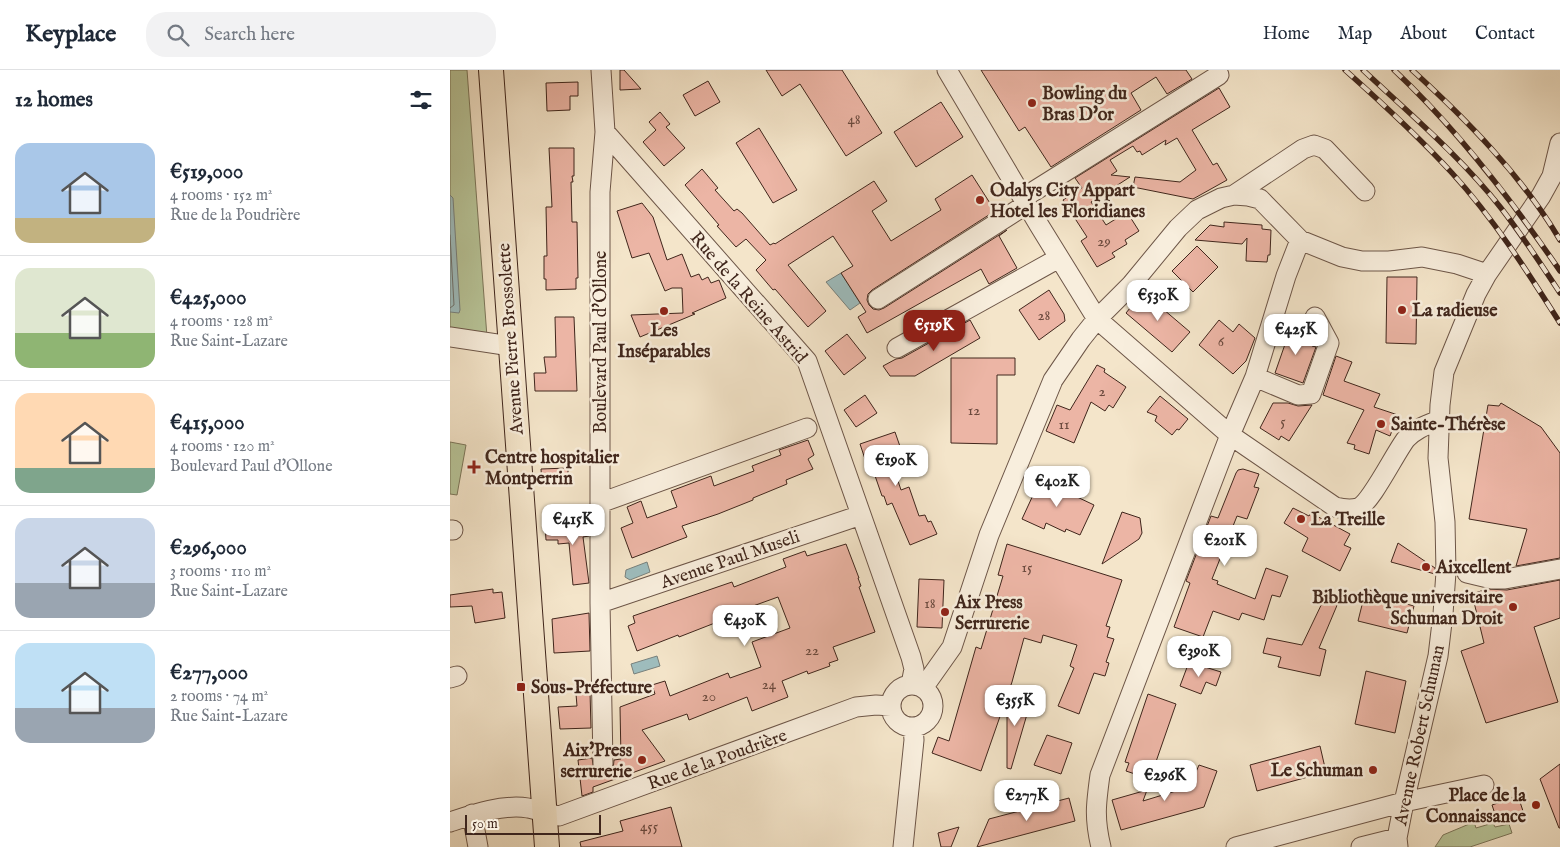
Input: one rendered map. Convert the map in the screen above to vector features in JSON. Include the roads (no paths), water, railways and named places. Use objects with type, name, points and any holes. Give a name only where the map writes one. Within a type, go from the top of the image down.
[{"type":"main road","name":"Avenue Pierre Brossolette","points":[[491,70],[546,847]]},
{"type":"street","name":"Boulevard Paul d'Ollone","points":[[601,70],[605,132],[600,192],[600,603],[603,764]]},
{"type":"street","points":[[947,70],[1097,319],[1230,435],[1335,507],[1347,510],[1359,507],[1367,502],[1388,465],[1407,438],[1420,428],[1439,420]]},
{"type":"street","points":[[878,299],[1219,75]]},
{"type":"street","name":"Rue de la Reine Astrid","points":[[605,132],[807,361],[911,657],[917,686]]},
{"type":"street","name":"Avenue Robert Schuman","points":[[1398,842],[1404,802],[1438,656],[1443,614],[1446,572],[1445,522],[1438,458],[1439,420],[1444,372],[1476,294],[1487,274],[1541,196],[1556,170],[1560,143]]},
{"type":"street","points":[[917,686],[932,697],[933,711],[926,722],[913,727],[906,726],[895,719],[890,706],[894,694],[899,689],[917,686],[952,647],[989,535],[1053,380],[1097,319],[1131,285],[1178,228],[1197,210],[1215,201],[1234,195],[1303,149],[1314,145],[1325,149],[1365,191]]},
{"type":"street","points":[[1234,195],[1260,199],[1272,209],[1300,240],[1342,256],[1362,261],[1388,261],[1422,257],[1457,264],[1487,274]]},
{"type":"street","points":[[1101,847],[1095,806],[1100,775],[1230,435],[1255,377],[1286,276],[1300,240]]},
{"type":"street","points":[[897,348],[1060,258]]},
{"type":"street","points":[[1255,377],[1298,395],[1311,394],[1329,343],[1315,317]]},
{"type":"street","points":[[450,337],[511,346]]},
{"type":"street","points":[[600,503],[807,428]]},
{"type":"street","name":"Avenue Paul Museli","points":[[600,603],[861,515]]},
{"type":"street","points":[[1467,573],[1492,579],[1505,579],[1560,569]]},
{"type":"street","name":"Rue de la Poudrière","points":[[450,822],[472,814],[506,808],[528,808],[559,816],[856,708],[876,705],[890,706]]},
{"type":"street","points":[[903,847],[914,740],[913,727]]},
{"type":"street","points":[[1236,847],[1404,802],[1484,785]]},
{"type":"street","points":[[472,814],[478,847]]},
{"type":"street","points":[[1361,847],[1398,842]]},
{"type":"water","points":[[450,195],[453,198],[459,313],[450,312]]},
{"type":"water","points":[[841,273],[860,303],[850,310],[826,282]]},
{"type":"water","points":[[647,562],[650,572],[630,580],[625,577],[626,570]]},
{"type":"water","points":[[657,656],[660,666],[634,674],[631,664]]},
{"type":"railway","points":[[1345,70],[1413,133],[1467,191],[1509,246],[1560,323]]},
{"type":"railway","points":[[1363,70],[1435,136],[1486,189],[1539,260],[1560,293]]},
{"type":"railway","points":[[1394,70],[1440,117],[1483,166],[1560,271]]},
{"type":"railway","points":[[1412,70],[1473,129],[1511,171],[1529,193],[1560,240]]},
{"type":"place","name":"Bowling du Bras D'or","points":[[1032,103]]},
{"type":"place","name":"Odalys City Appart Hotel les Floridianes","points":[[980,200]]},
{"type":"place","name":"La radieuse","points":[[1402,310]]},
{"type":"place","name":"Les Inséparables","points":[[664,311]]},
{"type":"place","name":"Sainte-Thérèse","points":[[1381,424]]},
{"type":"place","name":"Centre hospitalier Montperrin","points":[[474,467]]},
{"type":"place","name":"La Treille","points":[[1301,519]]},
{"type":"place","name":"Aixcellent","points":[[1426,567]]},
{"type":"place","name":"Bibliothèque universitaire Schuman Droit","points":[[1513,607]]},
{"type":"place","name":"Aix Press Serrurerie","points":[[945,612]]},
{"type":"place","name":"Sous-Préfecture","points":[[521,687]]},
{"type":"place","name":"Aix'Press serrurerie","points":[[642,760]]},
{"type":"place","name":"Le Schuman","points":[[1373,770]]},
{"type":"place","name":"Place de la Connaissance","points":[[1536,805]]}]
